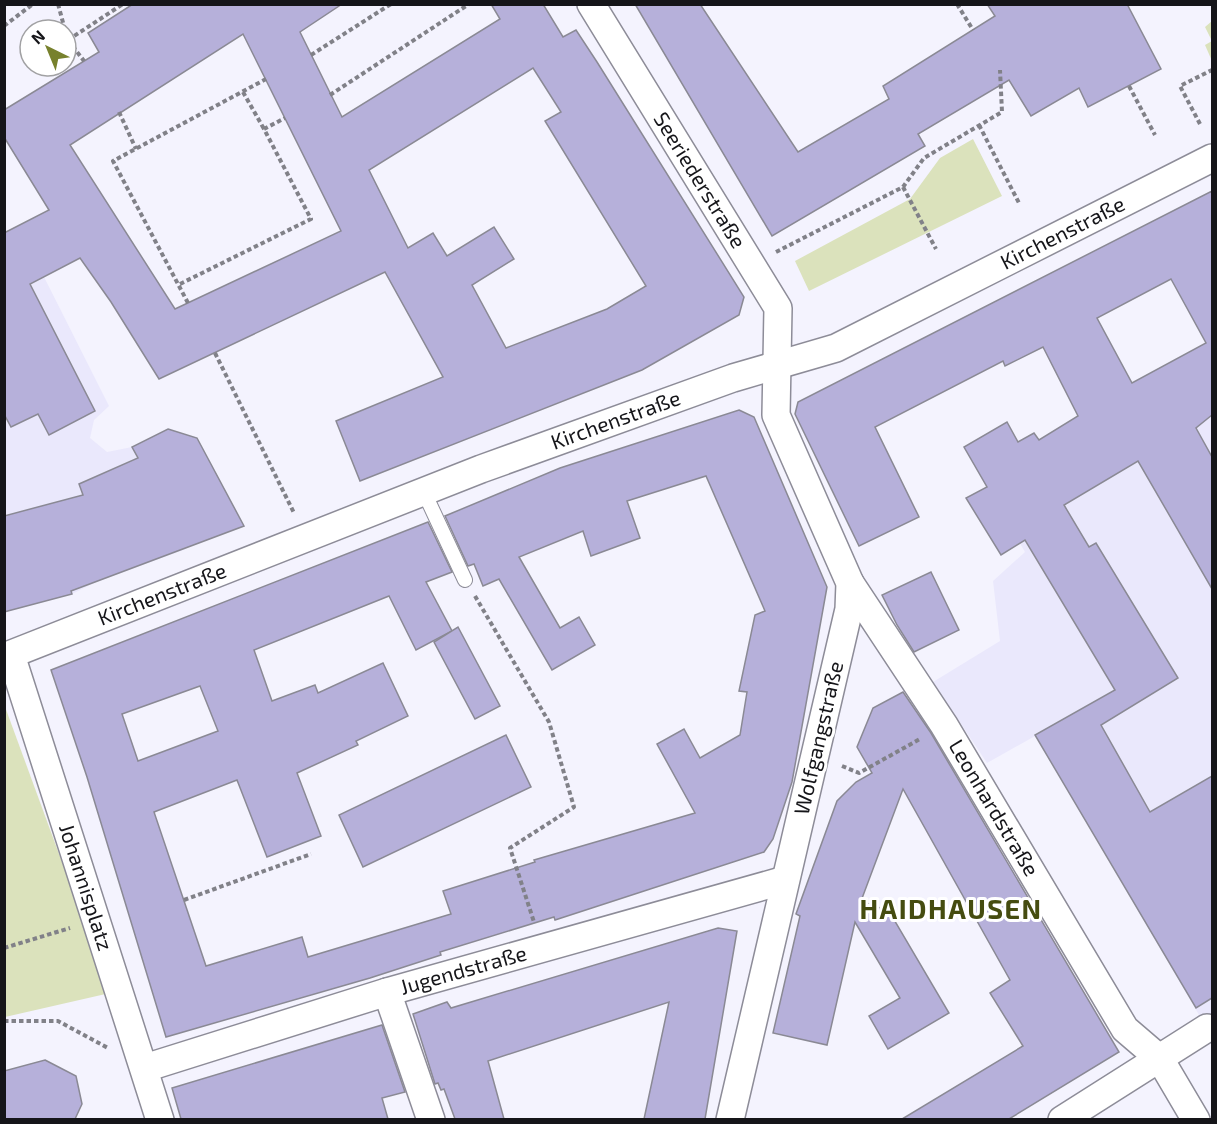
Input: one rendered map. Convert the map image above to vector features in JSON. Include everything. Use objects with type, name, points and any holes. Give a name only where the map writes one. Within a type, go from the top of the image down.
[{"type":"street","name":"Seeriederstraße","points":[[591,4],[778,308],[777,365]]},
{"type":"street","name":"Kirchenstraße","points":[[8,656],[424,492],[724,381],[836,348],[1212,158]]},
{"type":"street","name":"Wolfgangstraße","points":[[730,1119],[849,609],[850,583],[776,415],[777,365]]},
{"type":"street","name":"Leonhardstraße","points":[[850,583],[944,725],[1125,1029],[1160,1059],[1196,1119]]},
{"type":"street","name":"Johannisplatz","points":[[8,656],[97,920],[160,1119]]},
{"type":"street","name":"Jugendstraße","points":[[145,1068],[387,992],[785,880]]},
{"type":"street","points":[[387,992],[431,1119]]},
{"type":"street","points":[[1062,1119],[1210,1026]]},
{"type":"lane","points":[[424,492],[465,580]]},
{"type":"path","points":[[4,26],[33,4]]},
{"type":"path","points":[[330,95],[469,4]]},
{"type":"path","points":[[957,4],[973,30]]},
{"type":"path","points":[[311,56],[389,5]]},
{"type":"path","points":[[78,33],[119,6]]},
{"type":"path","points":[[78,53],[84,61]]},
{"type":"path","points":[[775,253],[903,187],[924,158],[1002,112],[1000,70]]},
{"type":"path","points":[[1200,124],[1180,86],[1212,70]]},
{"type":"path","points":[[188,303],[113,161],[266,79]]},
{"type":"path","points":[[1129,86],[1155,135]]},
{"type":"path","points":[[180,284],[311,219],[243,92]]},
{"type":"path","points":[[119,112],[136,150]]},
{"type":"path","points":[[264,129],[285,118]]},
{"type":"path","points":[[980,125],[1020,205]]},
{"type":"path","points":[[903,187],[936,249]]},
{"type":"path","points":[[214,353],[306,538]]},
{"type":"path","points":[[465,580],[549,722],[574,807],[510,848],[537,931]]},
{"type":"path","points":[[814,756],[860,773],[944,725]]},
{"type":"path","points":[[184,900],[311,854]]},
{"type":"path","points":[[4,948],[97,920]]},
{"type":"path","points":[[4,1021],[58,1021],[145,1068]]},
{"type":"shaded area","points":[[4,233],[44,277],[109,406],[94,420],[90,438],[107,452],[132,447],[186,549],[96,582],[72,594],[5,612]]},
{"type":"shaded area","points":[[1212,376],[1212,1037],[1124,887],[1128,885],[1112,858],[1109,860],[1035,736],[987,763],[933,682],[1000,641],[993,581],[1025,552],[996,503]]},
{"type":"green space","points":[[1212,21],[1212,41],[1205,27]]},
{"type":"green space","points":[[1212,41],[1212,61],[1205,45]]},
{"type":"green space","points":[[973,139],[1002,196],[809,291],[795,261],[910,199],[940,158]]},
{"type":"green space","points":[[4,704],[110,993],[5,1017],[4,1017]]},
{"type":"building","points":[[133,4],[342,4],[300,32],[342,117],[500,19],[491,4],[543,4],[563,37],[576,30],[597,62],[744,297],[739,315],[642,370],[360,481],[336,421],[443,377],[385,272],[159,379],[111,302],[80,258],[30,284],[95,411],[49,435],[38,414],[11,427],[4,414],[4,233],[49,210],[4,137],[4,110],[56,78],[78,78],[78,65],[99,52],[88,33]],"holes":[[[243,34],[341,231],[175,309],[70,145]],[[533,68],[561,112],[545,121],[646,286],[607,309],[506,348],[472,285],[514,259],[494,227],[447,256],[433,233],[408,248],[369,170]]]},
{"type":"building","points":[[635,4],[700,4],[798,152],[889,99],[883,86],[995,16],[987,4],[1127,4],[1161,69],[1088,107],[1079,88],[1031,116],[1009,80],[918,134],[925,146],[772,236]]},
{"type":"building","points":[[1212,191],[1212,415],[1196,428],[1212,457],[1212,589],[1138,461],[1064,505],[1089,547],[1096,543],[1178,678],[1101,725],[1150,812],[1212,776],[1212,998],[1196,1008],[1035,735],[1115,690],[1025,540],[1001,555],[966,498],[987,487],[964,447],[1007,422],[1018,442],[1034,433],[1039,440],[1078,416],[1043,347],[1005,366],[1003,361],[875,427],[919,517],[859,546],[795,414],[798,402]],"holes":[[[1171,279],[1206,343],[1132,383],[1097,318]]]},
{"type":"building","points":[[739,410],[754,417],[827,587],[792,782],[773,839],[764,852],[555,920],[554,917],[440,952],[441,955],[370,978],[166,1037],[87,777],[51,670],[428,522],[452,572],[426,582],[452,631],[416,650],[389,596],[254,650],[272,701],[315,685],[318,693],[383,663],[408,716],[356,741],[358,745],[297,773],[321,836],[267,857],[237,780],[154,812],[206,966],[302,937],[308,957],[451,914],[443,891],[535,862],[534,860],[695,813],[657,744],[684,729],[700,758],[740,735],[747,692],[739,691],[755,615],[765,611],[706,476],[627,501],[640,538],[591,556],[583,531],[519,557],[560,628],[579,617],[595,645],[552,670],[499,579],[483,586],[474,564],[468,566],[445,516],[560,468]],"holes":[[[200,686],[218,731],[138,761],[122,714]]]},
{"type":"building","points":[[168,429],[197,438],[244,526],[71,591],[72,594],[4,612],[4,516],[83,495],[79,484],[138,458],[132,447]]},
{"type":"building","points":[[931,572],[959,630],[914,652],[882,595]]},
{"type":"building","points":[[458,627],[500,706],[475,719],[434,642]]},
{"type":"building","points":[[903,692],[931,733],[1119,1052],[1009,1119],[902,1119],[1023,1046],[990,993],[1010,980],[903,789],[861,901],[889,911],[949,1013],[888,1049],[869,1016],[900,998],[855,922],[827,1045],[773,1033],[800,916],[796,914],[837,801],[856,782],[872,773],[857,747],[873,708]]},
{"type":"building","points":[[506,735],[531,787],[363,867],[339,815]]},
{"type":"building","points":[[718,928],[737,931],[705,1119],[644,1119],[669,1002],[488,1061],[504,1119],[455,1119],[444,1089],[441,1090],[438,1083],[435,1084],[413,1014],[447,1002],[451,1008]]},
{"type":"building","points":[[382,1025],[405,1092],[382,1098],[388,1119],[181,1119],[172,1088]]},
{"type":"building","points":[[45,1060],[76,1076],[82,1104],[75,1119],[4,1119],[4,1071]]},
{"type":"district","name":"HAIDHAUSEN","points":[[951,910]]}]
